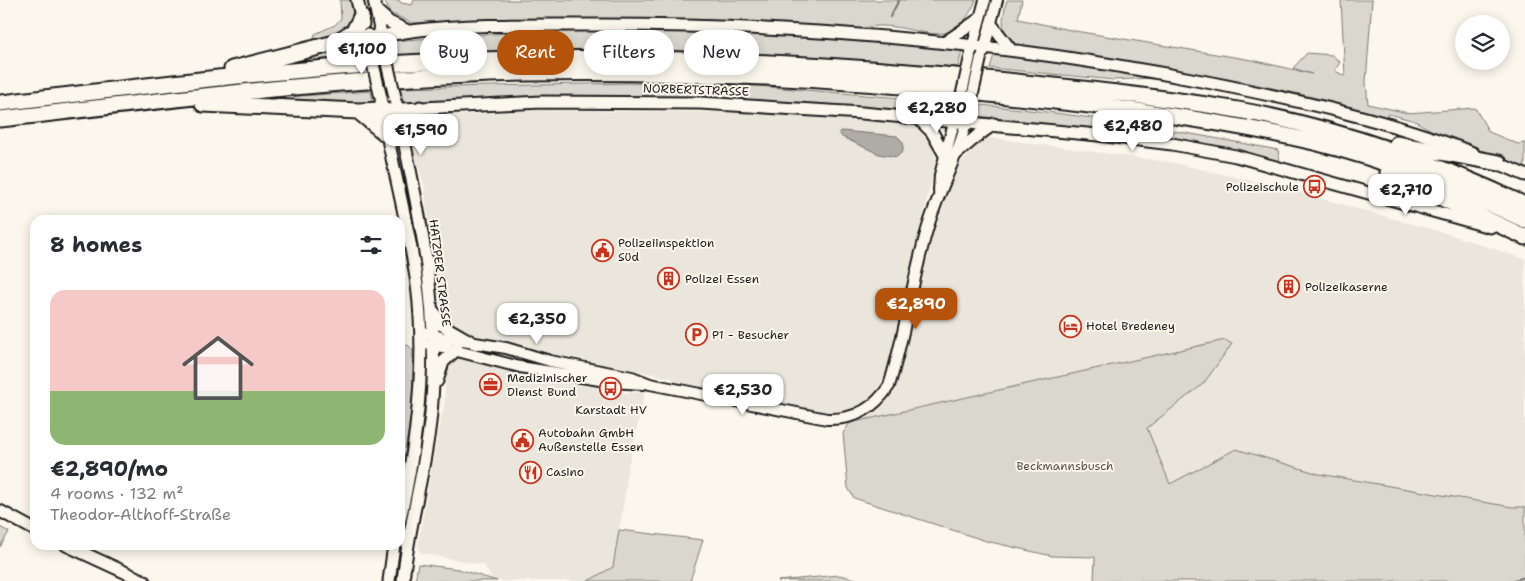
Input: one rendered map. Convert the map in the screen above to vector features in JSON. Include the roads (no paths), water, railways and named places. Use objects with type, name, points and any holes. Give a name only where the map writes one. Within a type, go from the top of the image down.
[{"type":"highway","points":[[331,44],[350,35],[361,17]]},
{"type":"highway","points":[[176,83],[331,44],[368,42]]},
{"type":"highway","points":[[0,103],[341,67],[496,59],[626,57],[774,62],[877,68],[1096,90],[1239,110],[1330,131],[1499,163]]},
{"type":"highway","points":[[0,119],[246,91],[422,78],[524,73],[684,74],[855,82],[1096,105],[1157,113],[1313,142],[1420,175],[1525,220]]},
{"type":"highway","points":[[141,103],[294,106],[358,111],[387,105]]},
{"type":"highway","points":[[358,111],[386,134]]},
{"type":"highway","points":[[1330,131],[1450,171],[1525,205]]},
{"type":"highway","points":[[1313,142],[1335,154],[1432,193],[1525,238]]},
{"type":"main road","name":"HATZPER STRASSE","points":[[357,0],[387,105],[402,131],[424,241],[434,340],[432,400],[427,449],[402,581]]},
{"type":"main road","name":"HATZPER STRASSE","points":[[375,6],[395,97],[387,105],[386,134],[403,215]]},
{"type":"main road","points":[[375,6],[389,22],[408,32]]},
{"type":"main road","points":[[944,43],[978,20]]},
{"type":"main road","points":[[991,24],[1011,50]]},
{"type":"main road","points":[[368,42],[383,42],[408,32],[584,25],[688,26],[780,30],[944,43],[972,52],[983,53],[1011,50],[1149,71],[1311,105],[1450,144],[1525,174]]},
{"type":"main road","name":"NORBERTSTRASSE","points":[[387,105],[420,107],[636,102],[758,106],[918,118],[962,116],[994,124],[1163,143],[1236,156],[1454,216],[1525,238]]},
{"type":"main road","points":[[402,131],[420,107]]},
{"type":"main road","points":[[918,118],[951,155],[994,124]]},
{"type":"main road","name":"HATZPER STRASSE","points":[[405,226],[417,284],[421,336],[415,438],[405,492]]},
{"type":"main road","points":[[431,306],[442,325],[475,344]]},
{"type":"main road","points":[[432,400],[443,362],[457,350]]},
{"type":"main road","points":[[0,511],[30,527]]},
{"type":"main road","points":[[77,550],[144,581]]},
{"type":"main road","points":[[389,581],[393,550]]},
{"type":"street","points":[[962,116],[978,20],[985,0]]},
{"type":"street","points":[[421,336],[457,350],[520,367],[612,382],[650,384],[827,419],[840,420],[864,412],[876,403],[889,386],[927,230],[983,53],[997,0]]},
{"type":"street","points":[[434,340],[506,348],[550,361],[632,377],[650,384]]},
{"type":"waterway","points":[[890,17],[899,0]]},
{"type":"waterway","points":[[1511,581],[1525,577]]},
{"type":"place","name":"Polizeischule","points":[[1315,187]]},
{"type":"place","name":"Polizeiinspektion Süd","points":[[602,250]]},
{"type":"place","name":"Polizei Essen","points":[[669,279]]},
{"type":"place","name":"Polizeikaserne","points":[[1289,287]]},
{"type":"place","name":"Hotel Bredeney","points":[[1070,326]]},
{"type":"place","name":"P1 - Besucher","points":[[696,335]]},
{"type":"place","name":"Medizinischer Dienst Bund","points":[[491,385]]},
{"type":"place","name":"Karstadt HV","points":[[611,389]]},
{"type":"place","name":"Autobahn GmbH Außenstelle Essen","points":[[522,440]]},
{"type":"place","name":"Casino","points":[[530,472]]},
{"type":"park label","name":"Beckmannsbusch","points":[[1065,466]]}]
